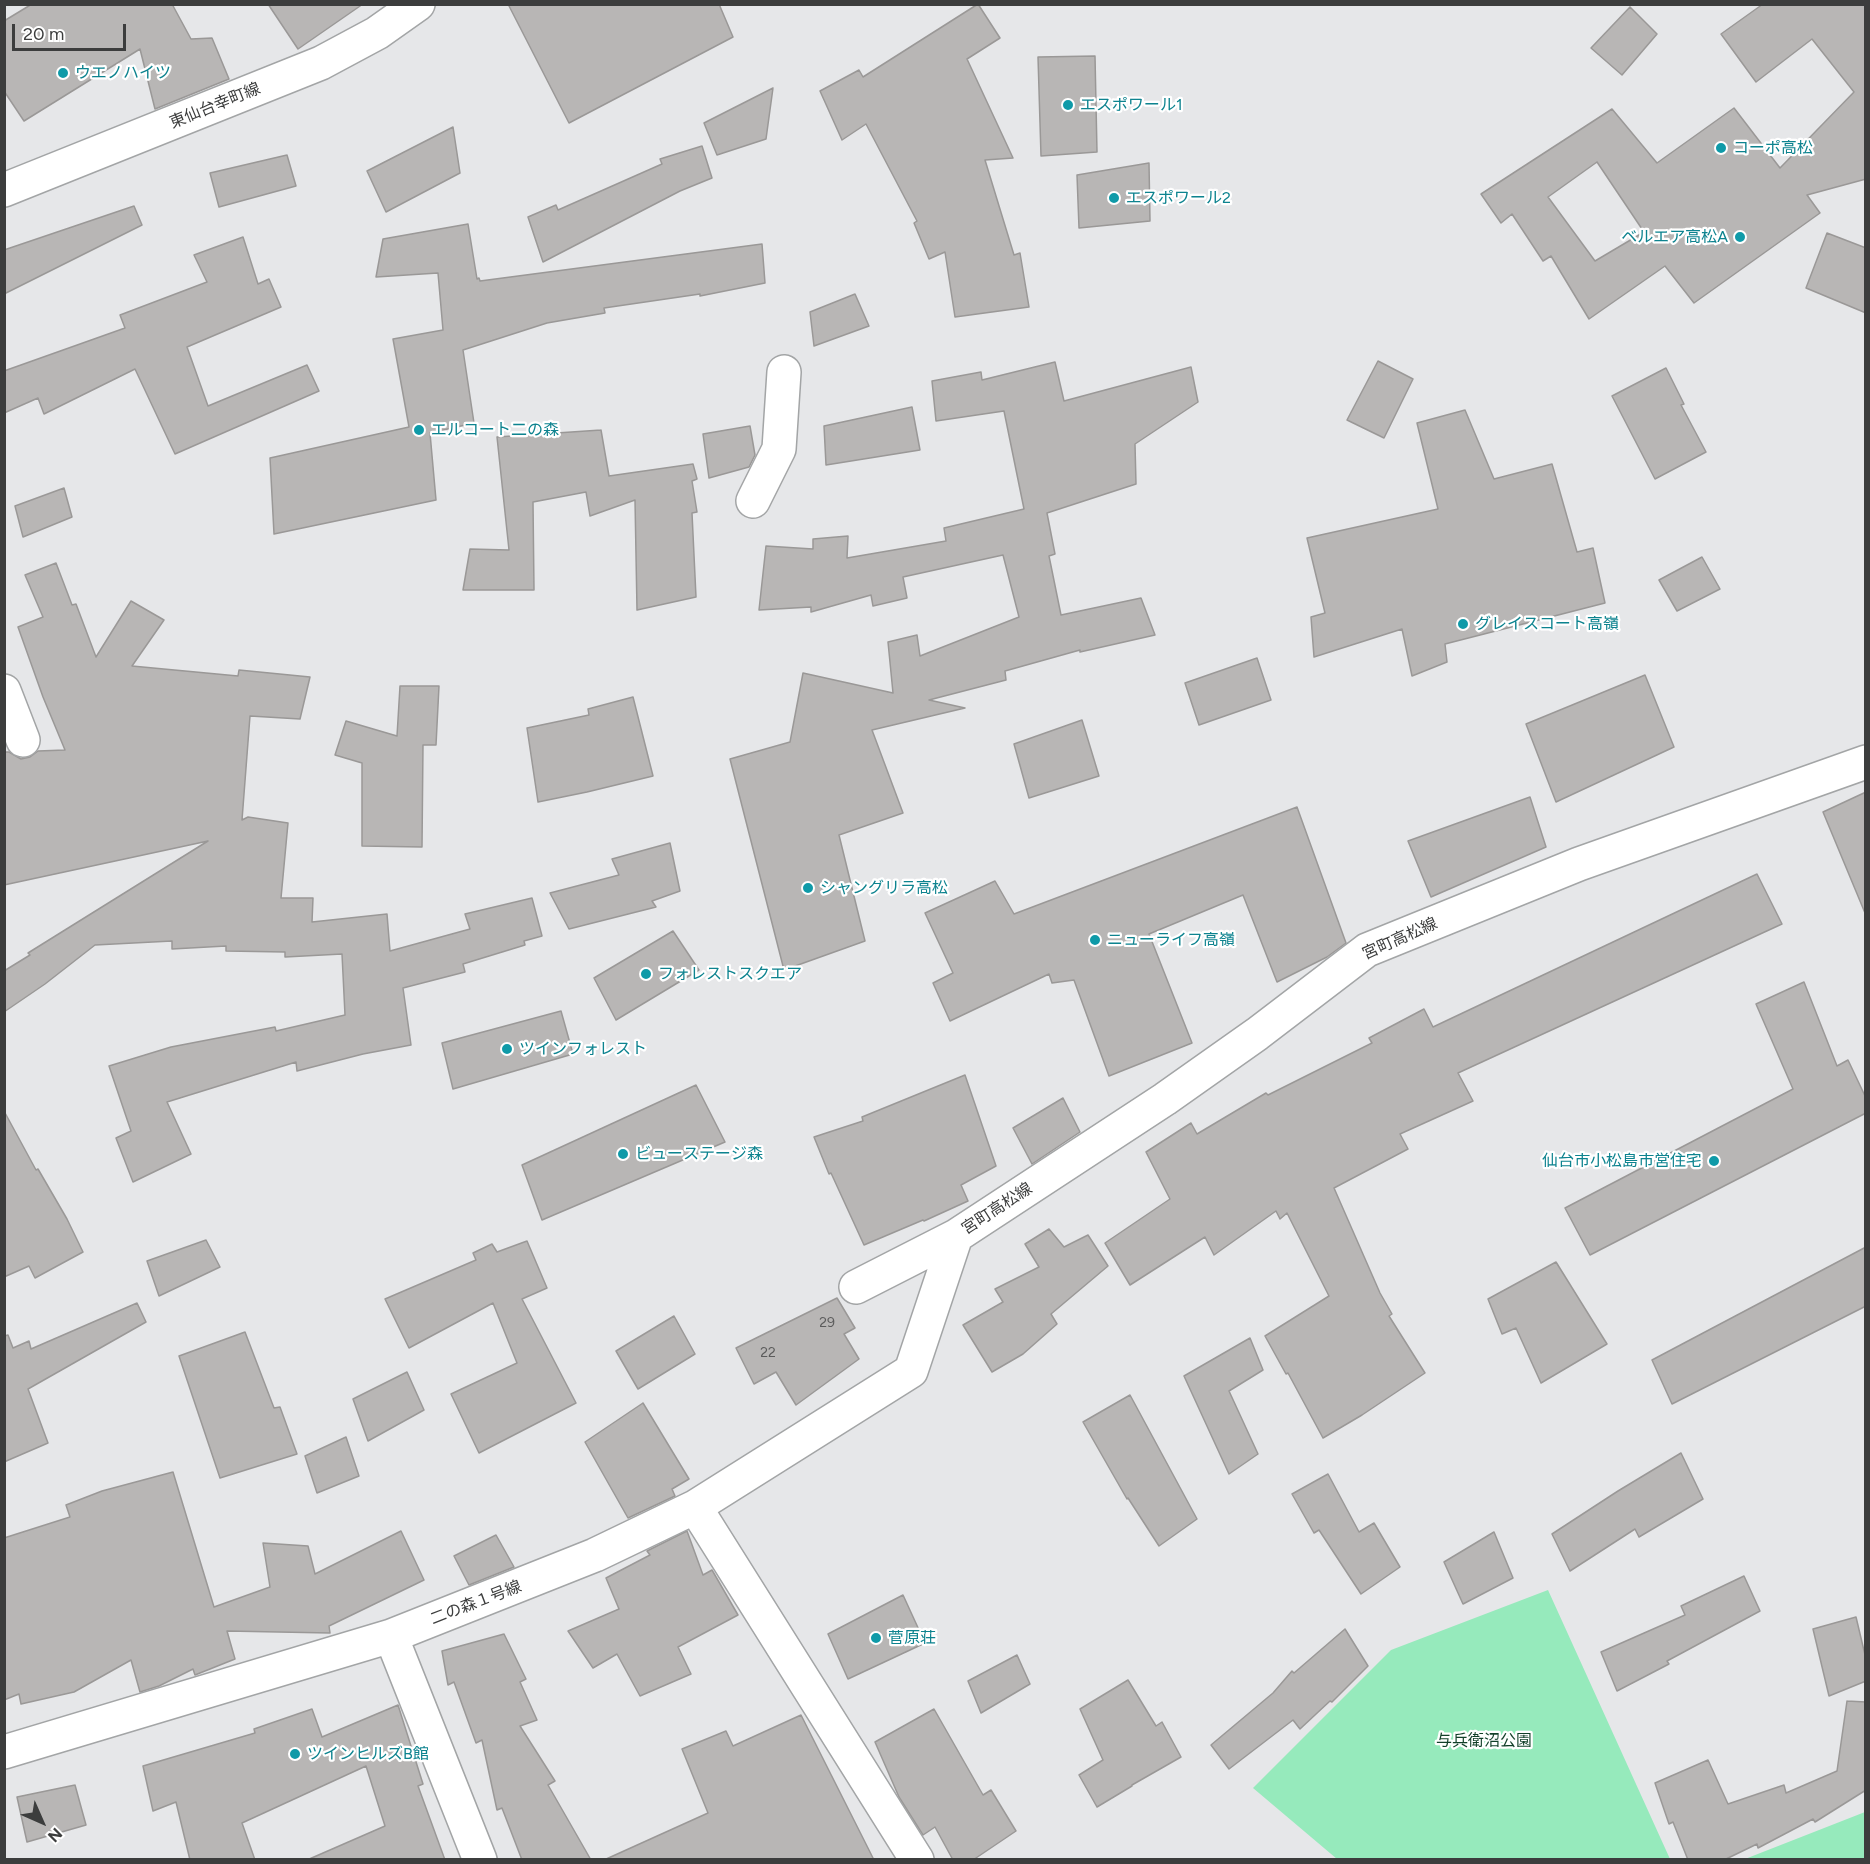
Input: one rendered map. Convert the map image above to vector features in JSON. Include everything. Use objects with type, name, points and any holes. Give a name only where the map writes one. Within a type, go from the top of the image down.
[{"type":"street","name":"東仙台幸町線","points":[[4,190],[321,63],[377,33],[417,4]]},
{"type":"street","points":[[753,501],[779,449],[784,372]]},
{"type":"street","points":[[4,691],[23,740]]},
{"type":"street","name":"宮町高松線","points":[[856,1287],[956,1236],[1165,1099],[1257,1034],[1367,950],[1579,864],[1866,762]]},
{"type":"street","name":"二の森１号線","points":[[4,1752],[391,1636],[595,1556],[695,1507],[911,1371],[956,1236]]},
{"type":"street","points":[[695,1507],[917,1860]]},
{"type":"street","points":[[391,1636],[480,1860]]},
{"type":"green space","name":"与兵衛沼公園","points":[[1548,1590],[1670,1859],[1337,1859],[1253,1788],[1391,1650]]},
{"type":"green space","points":[[1865,1812],[1865,1859],[1745,1859]]},
{"type":"building","points":[[32,4],[172,4],[191,39],[212,38],[229,79],[155,109],[140,49],[24,121],[4,91],[4,21]]},
{"type":"building","points":[[268,4],[363,4],[298,49]]},
{"type":"building","points":[[508,4],[719,4],[733,37],[569,123]]},
{"type":"building","points":[[978,4],[1000,38],[967,59],[1013,158],[985,160],[1014,255],[1020,253],[1029,307],[955,317],[945,252],[929,259],[914,223],[917,221],[866,124],[842,140],[820,91],[859,70],[863,77]]},
{"type":"building","points":[[1763,4],[1866,4],[1866,179],[1807,195],[1820,213],[1694,303],[1665,266],[1589,319],[1551,256],[1543,261],[1512,214],[1501,223],[1481,194],[1612,109],[1657,163],[1734,108],[1780,168],[1854,92],[1812,39],[1756,82],[1721,34]],"holes":[[[1597,162],[1644,232],[1595,261],[1548,197]]]},
{"type":"building","points":[[1630,7],[1657,34],[1622,75],[1591,48]]},
{"type":"building","name":"エスポワール1","points":[[1095,56],[1097,152],[1041,156],[1038,57]]},
{"type":"building","points":[[773,88],[766,139],[717,155],[704,123]]},
{"type":"building","points":[[453,127],[460,173],[386,212],[367,171]]},
{"type":"building","points":[[702,146],[712,178],[680,191],[543,262],[528,217],[556,205],[558,210],[662,164],[660,159]]},
{"type":"building","points":[[287,155],[296,186],[219,207],[210,173]]},
{"type":"building","name":"エスポワール2","points":[[1149,163],[1150,221],[1079,228],[1077,175]]},
{"type":"building","points":[[134,206],[142,225],[4,294],[4,250]]},
{"type":"building","points":[[468,224],[477,279],[479,278],[480,281],[762,244],[765,283],[700,296],[700,294],[604,308],[605,313],[547,323],[463,350],[474,423],[430,433],[436,500],[274,534],[270,458],[409,427],[393,339],[443,330],[438,273],[376,277],[383,239]]},
{"type":"building","points":[[1827,233],[1866,248],[1866,313],[1806,288]]},
{"type":"building","points":[[243,237],[258,284],[269,279],[281,307],[187,347],[208,406],[307,365],[319,391],[175,454],[135,369],[44,414],[38,398],[4,413],[4,371],[125,328],[120,315],[207,282],[194,255]]},
{"type":"building","points":[[855,294],[869,326],[814,346],[810,312]]},
{"type":"building","points":[[1378,361],[1413,379],[1384,438],[1347,420]]},
{"type":"building","points":[[1055,362],[1064,401],[1191,367],[1198,402],[1135,444],[1136,484],[1047,513],[1055,554],[1049,556],[1061,615],[1141,598],[1155,635],[1080,652],[1080,650],[1005,671],[1006,680],[929,700],[965,708],[872,730],[903,813],[839,835],[865,941],[784,970],[730,759],[790,742],[803,673],[893,693],[888,642],[917,635],[920,656],[1019,617],[1003,555],[903,577],[907,598],[873,606],[871,595],[811,612],[811,607],[759,610],[766,546],[813,549],[813,539],[848,536],[847,558],[946,541],[944,528],[1024,509],[1004,411],[936,421],[932,381],[981,372],[982,380]]},
{"type":"building","points":[[1666,368],[1684,404],[1681,405],[1706,452],[1655,479],[1612,396]]},
{"type":"building","points":[[912,407],[920,450],[826,465],[824,426]]},
{"type":"building","points":[[1465,410],[1494,479],[1552,464],[1577,552],[1593,548],[1605,603],[1445,644],[1447,662],[1412,676],[1402,629],[1314,657],[1311,617],[1325,613],[1307,538],[1438,509],[1417,423]]},
{"type":"building","points":[[750,426],[755,455],[749,467],[709,478],[703,434]]},
{"type":"building","points":[[601,430],[609,476],[693,464],[697,479],[692,481],[697,512],[692,513],[696,597],[637,610],[635,500],[590,516],[586,492],[533,502],[534,590],[463,590],[470,549],[509,550],[497,437]]},
{"type":"building","points":[[64,488],[72,517],[23,537],[15,506]]},
{"type":"building","points":[[1702,557],[1720,589],[1677,611],[1659,580]]},
{"type":"building","points":[[56,563],[72,605],[76,604],[96,657],[131,601],[164,620],[132,666],[238,676],[239,670],[310,677],[300,719],[250,716],[242,820],[248,817],[288,823],[281,898],[313,898],[312,922],[387,914],[390,951],[470,929],[465,914],[532,898],[542,936],[524,941],[525,945],[463,964],[465,972],[403,988],[411,1045],[363,1054],[297,1071],[296,1062],[167,1102],[191,1154],[133,1182],[116,1138],[131,1131],[109,1066],[171,1047],[275,1027],[276,1031],[345,1015],[342,954],[285,957],[285,952],[226,951],[226,946],[172,949],[172,941],[95,945],[4,1012],[4,971],[30,955],[28,953],[208,841],[4,885],[4,752],[9,752],[21,759],[30,757],[38,751],[65,750],[18,627],[43,617],[25,575]]},
{"type":"building","points":[[1257,658],[1271,700],[1199,725],[1185,683]]},
{"type":"building","points":[[1645,675],[1674,747],[1556,802],[1526,724]]},
{"type":"building","points":[[400,686],[439,686],[436,745],[423,745],[422,847],[362,846],[362,763],[335,755],[346,721],[397,736]]},
{"type":"building","points":[[633,697],[653,776],[538,802],[527,728],[589,715],[588,709]]},
{"type":"building","points":[[1082,720],[1099,776],[1029,798],[1014,744]]},
{"type":"building","points":[[1866,792],[1866,913],[1865,913],[1823,812]]},
{"type":"building","points":[[1530,797],[1546,847],[1431,897],[1408,841]]},
{"type":"building","name":"ニューライフ高嶺","points":[[1297,807],[1346,943],[1327,957],[1277,982],[1243,895],[1149,934],[1192,1043],[1109,1076],[1074,980],[1052,983],[1049,974],[950,1021],[933,983],[953,973],[925,913],[995,881],[1014,914]]},
{"type":"building","points":[[670,843],[680,891],[652,901],[656,907],[569,929],[550,893],[619,875],[612,859]]},
{"type":"building","points":[[1757,874],[1782,924],[1458,1073],[1473,1101],[1400,1134],[1408,1149],[1334,1188],[1380,1293],[1392,1314],[1389,1316],[1425,1373],[1362,1415],[1323,1438],[1265,1336],[1329,1296],[1287,1213],[1280,1219],[1276,1211],[1214,1255],[1205,1237],[1130,1285],[1105,1243],[1170,1199],[1146,1152],[1191,1123],[1197,1134],[1266,1093],[1268,1095],[1372,1043],[1369,1038],[1424,1009],[1433,1027]]},
{"type":"building","name":"フォレストスクエア","points":[[673,931],[699,970],[616,1020],[594,978]]},
{"type":"building","name":"仙台市小松島市営住宅","points":[[1804,982],[1837,1066],[1848,1060],[1866,1098],[1866,1113],[1590,1255],[1565,1208],[1793,1089],[1756,1004]]},
{"type":"building","name":"ツインフォレスト","points":[[561,1011],[573,1054],[453,1089],[442,1043]]},
{"type":"building","points":[[965,1075],[996,1166],[961,1185],[968,1201],[864,1245],[831,1173],[829,1174],[814,1137],[863,1121],[862,1117]]},
{"type":"building","name":"ビューステージ森","points":[[696,1085],[725,1142],[542,1220],[522,1165]]},
{"type":"building","points":[[1063,1098],[1080,1132],[1032,1164],[1013,1128]]},
{"type":"building","points":[[4,1111],[36,1170],[38,1169],[67,1219],[83,1252],[35,1278],[29,1266],[4,1277]]},
{"type":"building","points":[[1049,1229],[1064,1247],[1088,1235],[1108,1266],[1051,1314],[1057,1324],[1023,1354],[992,1372],[963,1325],[1003,1302],[995,1289],[1039,1267],[1025,1244]]},
{"type":"building","points":[[206,1240],[220,1267],[159,1296],[147,1261]]},
{"type":"building","points":[[527,1241],[547,1288],[522,1299],[576,1403],[479,1453],[451,1394],[517,1363],[493,1303],[409,1348],[385,1299],[476,1260],[473,1253],[492,1244],[497,1252]]},
{"type":"building","points":[[1866,1247],[1866,1306],[1672,1404],[1652,1360]]},
{"type":"building","points":[[1556,1262],[1607,1344],[1541,1383],[1516,1328],[1502,1334],[1488,1299]]},
{"type":"building","points":[[837,1298],[855,1328],[844,1334],[859,1359],[796,1405],[776,1372],[754,1384],[736,1348]]},
{"type":"building","points":[[137,1303],[146,1322],[28,1389],[48,1443],[4,1462],[4,1336],[8,1335],[13,1348],[29,1341],[31,1349]]},
{"type":"building","points":[[674,1316],[695,1354],[638,1389],[616,1351]]},
{"type":"building","points":[[245,1332],[274,1408],[280,1407],[297,1454],[220,1478],[179,1356]]},
{"type":"building","points":[[1250,1338],[1263,1370],[1229,1391],[1258,1454],[1229,1474],[1184,1376]]},
{"type":"building","points":[[407,1372],[424,1410],[368,1441],[353,1399]]},
{"type":"building","points":[[1130,1395],[1197,1519],[1159,1546],[1127,1499],[1083,1422]]},
{"type":"building","points":[[643,1403],[689,1479],[672,1489],[675,1496],[628,1518],[585,1442]]},
{"type":"building","points":[[346,1437],[359,1476],[317,1493],[305,1456]]},
{"type":"building","points":[[1681,1453],[1703,1499],[1639,1537],[1635,1529],[1570,1571],[1552,1534]]},
{"type":"building","points":[[173,1472],[214,1607],[270,1587],[263,1543],[308,1546],[315,1574],[401,1531],[424,1580],[329,1626],[330,1633],[227,1631],[235,1659],[195,1675],[193,1669],[159,1686],[140,1692],[131,1660],[74,1692],[21,1704],[19,1694],[4,1700],[4,1538],[70,1517],[66,1505],[102,1491]]},
{"type":"building","points":[[1328,1474],[1359,1532],[1374,1523],[1400,1567],[1361,1594],[1319,1530],[1314,1533],[1292,1494]]},
{"type":"building","points":[[687,1531],[703,1575],[712,1570],[738,1615],[678,1647],[691,1674],[640,1696],[617,1654],[593,1668],[568,1631],[619,1609],[606,1578],[650,1555],[647,1551]]},
{"type":"building","points":[[1494,1532],[1513,1578],[1463,1604],[1444,1562]]},
{"type":"building","points":[[496,1535],[514,1567],[469,1585],[454,1556]]},
{"type":"building","points":[[1744,1576],[1760,1611],[1667,1661],[1669,1664],[1617,1691],[1601,1652],[1685,1615],[1681,1606]]},
{"type":"building","name":"菅原荘","points":[[903,1595],[925,1643],[848,1679],[828,1634]]},
{"type":"building","points":[[1856,1617],[1866,1659],[1866,1681],[1829,1696],[1813,1629]]},
{"type":"building","points":[[1345,1629],[1368,1666],[1332,1702],[1330,1701],[1300,1729],[1293,1720],[1229,1769],[1211,1745],[1273,1693],[1292,1671],[1294,1673]]},
{"type":"building","points":[[504,1634],[526,1679],[520,1682],[537,1720],[520,1726],[555,1781],[548,1785],[591,1860],[522,1860],[502,1808],[497,1810],[482,1740],[476,1743],[454,1682],[448,1685],[442,1651]]},
{"type":"building","points":[[1017,1655],[1030,1684],[981,1713],[968,1681]]},
{"type":"building","points":[[1128,1680],[1156,1726],[1162,1722],[1181,1757],[1097,1807],[1079,1775],[1103,1760],[1080,1709]]},
{"type":"building","points":[[1847,1701],[1866,1702],[1866,1790],[1815,1822],[1813,1819],[1758,1848],[1757,1844],[1724,1860],[1688,1860],[1673,1822],[1669,1824],[1655,1783],[1708,1760],[1728,1804],[1784,1785],[1786,1793],[1837,1771]]},
{"type":"building","points":[[398,1705],[423,1784],[418,1786],[445,1860],[307,1860],[385,1826],[366,1766],[242,1823],[255,1860],[190,1860],[176,1802],[153,1811],[143,1766],[255,1733],[254,1729],[312,1709],[322,1737]]},
{"type":"building","points":[[934,1709],[983,1795],[991,1790],[1016,1831],[973,1860],[953,1860],[935,1827],[923,1835],[899,1797],[875,1742]]},
{"type":"building","points":[[801,1715],[874,1860],[604,1860],[708,1813],[682,1749],[726,1731],[733,1746]]},
{"type":"building","points":[[75,1785],[86,1825],[27,1842],[17,1797]]},
{"type":"place","name":"ウエノハイツ","points":[[63,73]]},
{"type":"place","name":"エスポワール1","points":[[1068,105]]},
{"type":"place","name":"コーポ高松","points":[[1721,148]]},
{"type":"place","name":"エスポワール2","points":[[1114,198]]},
{"type":"place","name":"ベルエア高松A","points":[[1740,237]]},
{"type":"place","name":"エルコート二の森","points":[[419,430]]},
{"type":"place","name":"グレイスコート高嶺","points":[[1463,624]]},
{"type":"place","name":"シャングリラ高松","points":[[808,888]]},
{"type":"place","name":"ニューライフ高嶺","points":[[1095,940]]},
{"type":"place","name":"フォレストスクエア","points":[[646,974]]},
{"type":"place","name":"ツインフォレスト","points":[[507,1049]]},
{"type":"place","name":"ビューステージ森","points":[[623,1154]]},
{"type":"place","name":"仙台市小松島市営住宅","points":[[1714,1161]]},
{"type":"place","name":"菅原荘","points":[[876,1638]]},
{"type":"place","name":"ツインヒルズB館","points":[[295,1754]]}]
